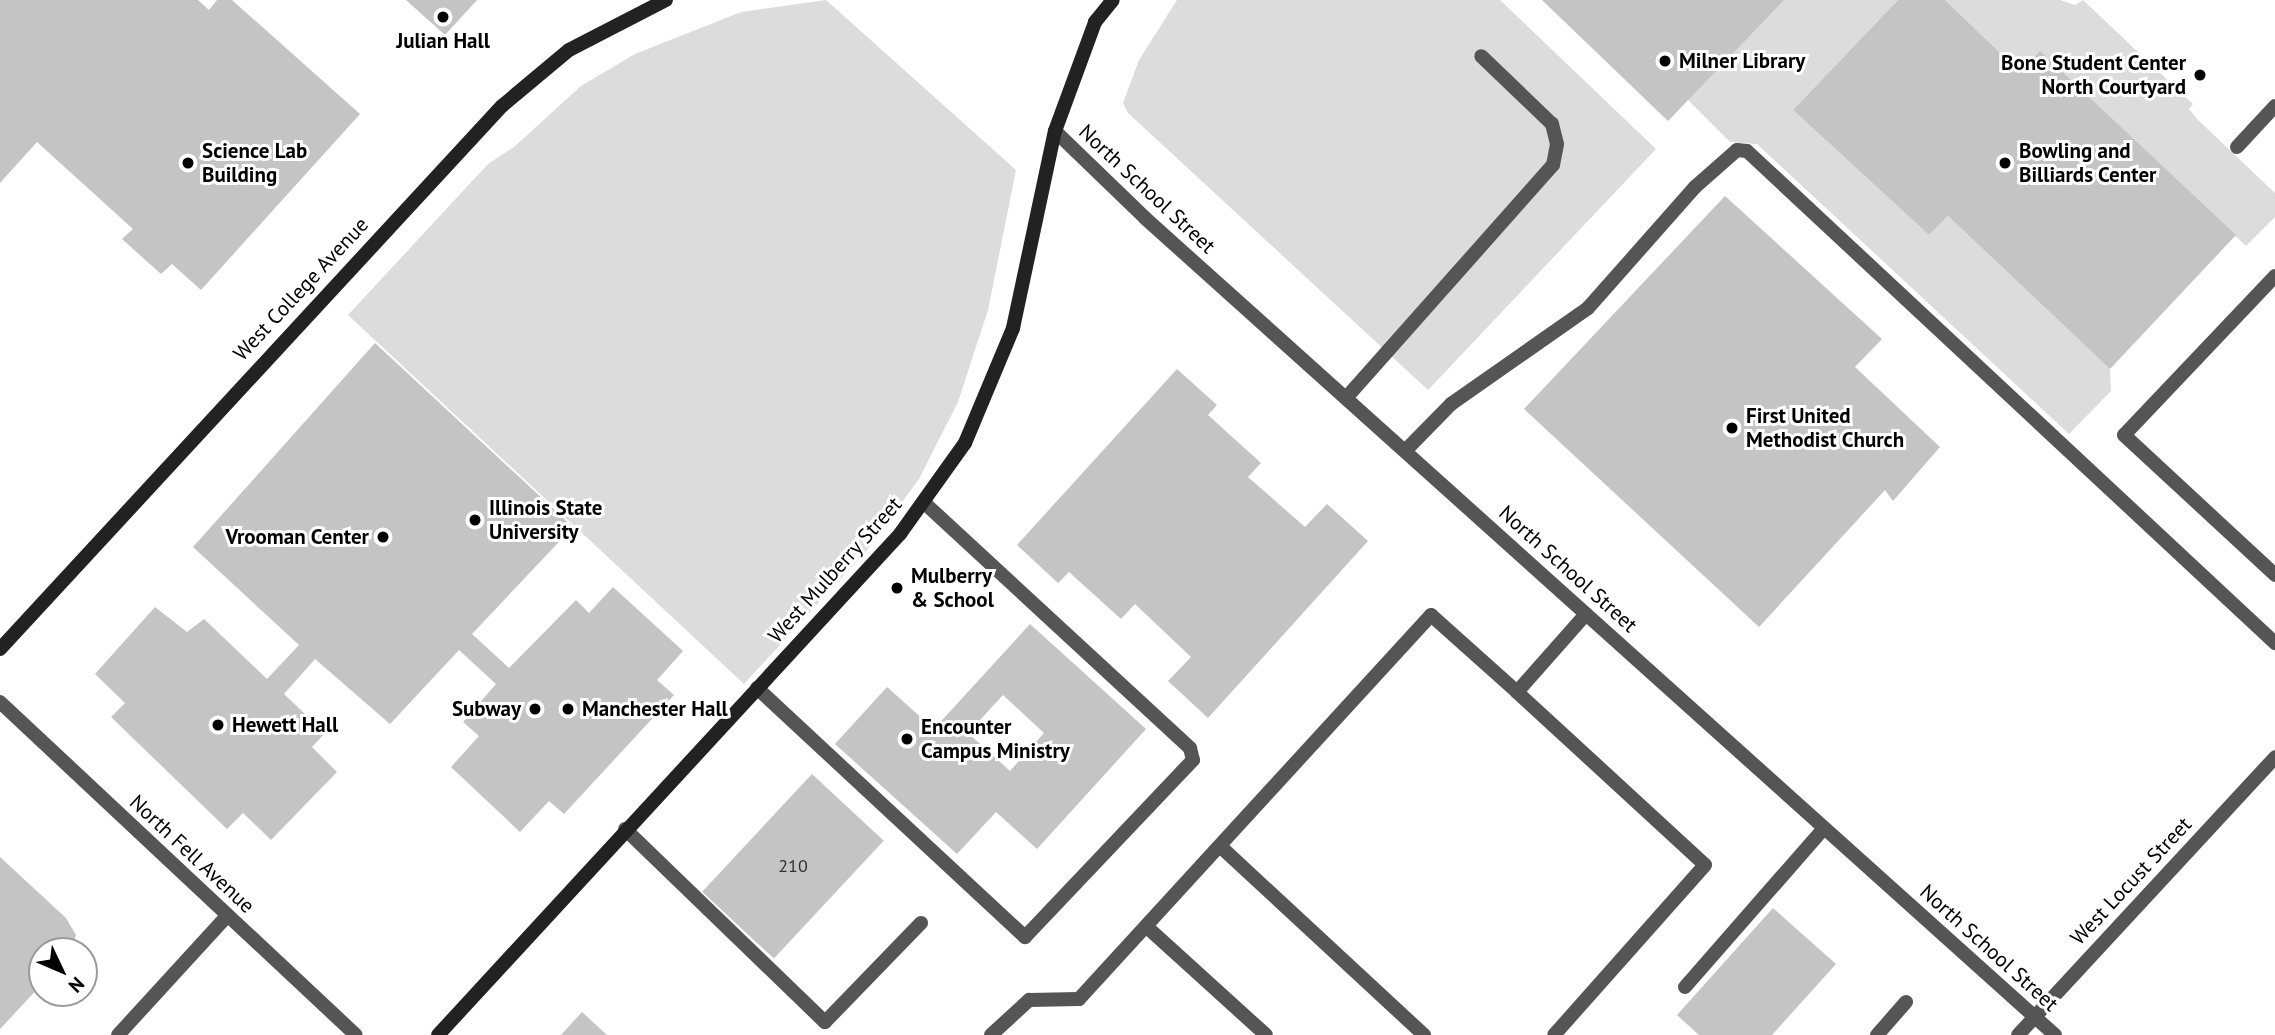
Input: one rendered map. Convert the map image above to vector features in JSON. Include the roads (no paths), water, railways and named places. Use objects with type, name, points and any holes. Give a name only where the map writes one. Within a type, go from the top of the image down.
[{"type":"main road","name":"West College Avenue","points":[[0,649],[502,106],[569,50],[666,0]]},
{"type":"main road","name":"West Mulberry Street","points":[[438,1035],[900,534],[965,443],[1013,328],[1055,131],[1095,22],[1113,0]]},
{"type":"street","points":[[1346,398],[1553,165],[1557,144],[1552,124],[1481,56]]},
{"type":"street","points":[[2237,147],[2275,106]]},
{"type":"street","name":"North School Street","points":[[1055,131],[1346,398],[2055,1035]]},
{"type":"street","points":[[1405,451],[1451,404],[1588,308],[1695,187],[1737,150],[1747,151],[2275,643]]},
{"type":"street","points":[[2275,276],[2124,435],[2275,575]]},
{"type":"street","points":[[757,688],[1026,937],[1193,760],[1190,748],[923,502]]},
{"type":"street","points":[[991,1035],[1029,1000],[1079,999],[1148,928],[1432,614],[1706,865],[1554,1035]]},
{"type":"street","points":[[1517,692],[1586,614]]},
{"type":"street","name":"North Fell Avenue","points":[[0,702],[356,1035]]},
{"type":"street","name":"West Locust Street","points":[[2018,1035],[2275,757]]},
{"type":"street","points":[[1685,987],[1824,828]]},
{"type":"street","points":[[625,830],[825,1022],[921,923]]},
{"type":"street","points":[[1221,847],[1424,1035]]},
{"type":"street","points":[[118,1035],[227,916]]},
{"type":"street","points":[[1148,928],[1266,1035]]},
{"type":"street","points":[[1877,1035],[1906,1002]]},
{"type":"place","name":"Julian Hall","points":[[443,17]]},
{"type":"place","name":"Milner Library","points":[[1665,61]]},
{"type":"place","name":"Bone Student Center North Courtyard","points":[[2200,75]]},
{"type":"place","name":"Science Lab Building","points":[[188,163]]},
{"type":"place","name":"Bowling and Billiards Center","points":[[2005,163]]},
{"type":"place","name":"First United Methodist Church","points":[[1732,428]]},
{"type":"place","name":"Illinois State University","points":[[475,520]]},
{"type":"place","name":"Vrooman Center","points":[[383,537]]},
{"type":"place","name":"Mulberry & School","points":[[897,588]]},
{"type":"place","name":"Subway","points":[[535,709]]},
{"type":"place","name":"Manchester Hall","points":[[568,709]]},
{"type":"place","name":"Hewett Hall","points":[[218,725]]},
{"type":"place","name":"Encounter Campus Ministry","points":[[907,739]]}]
